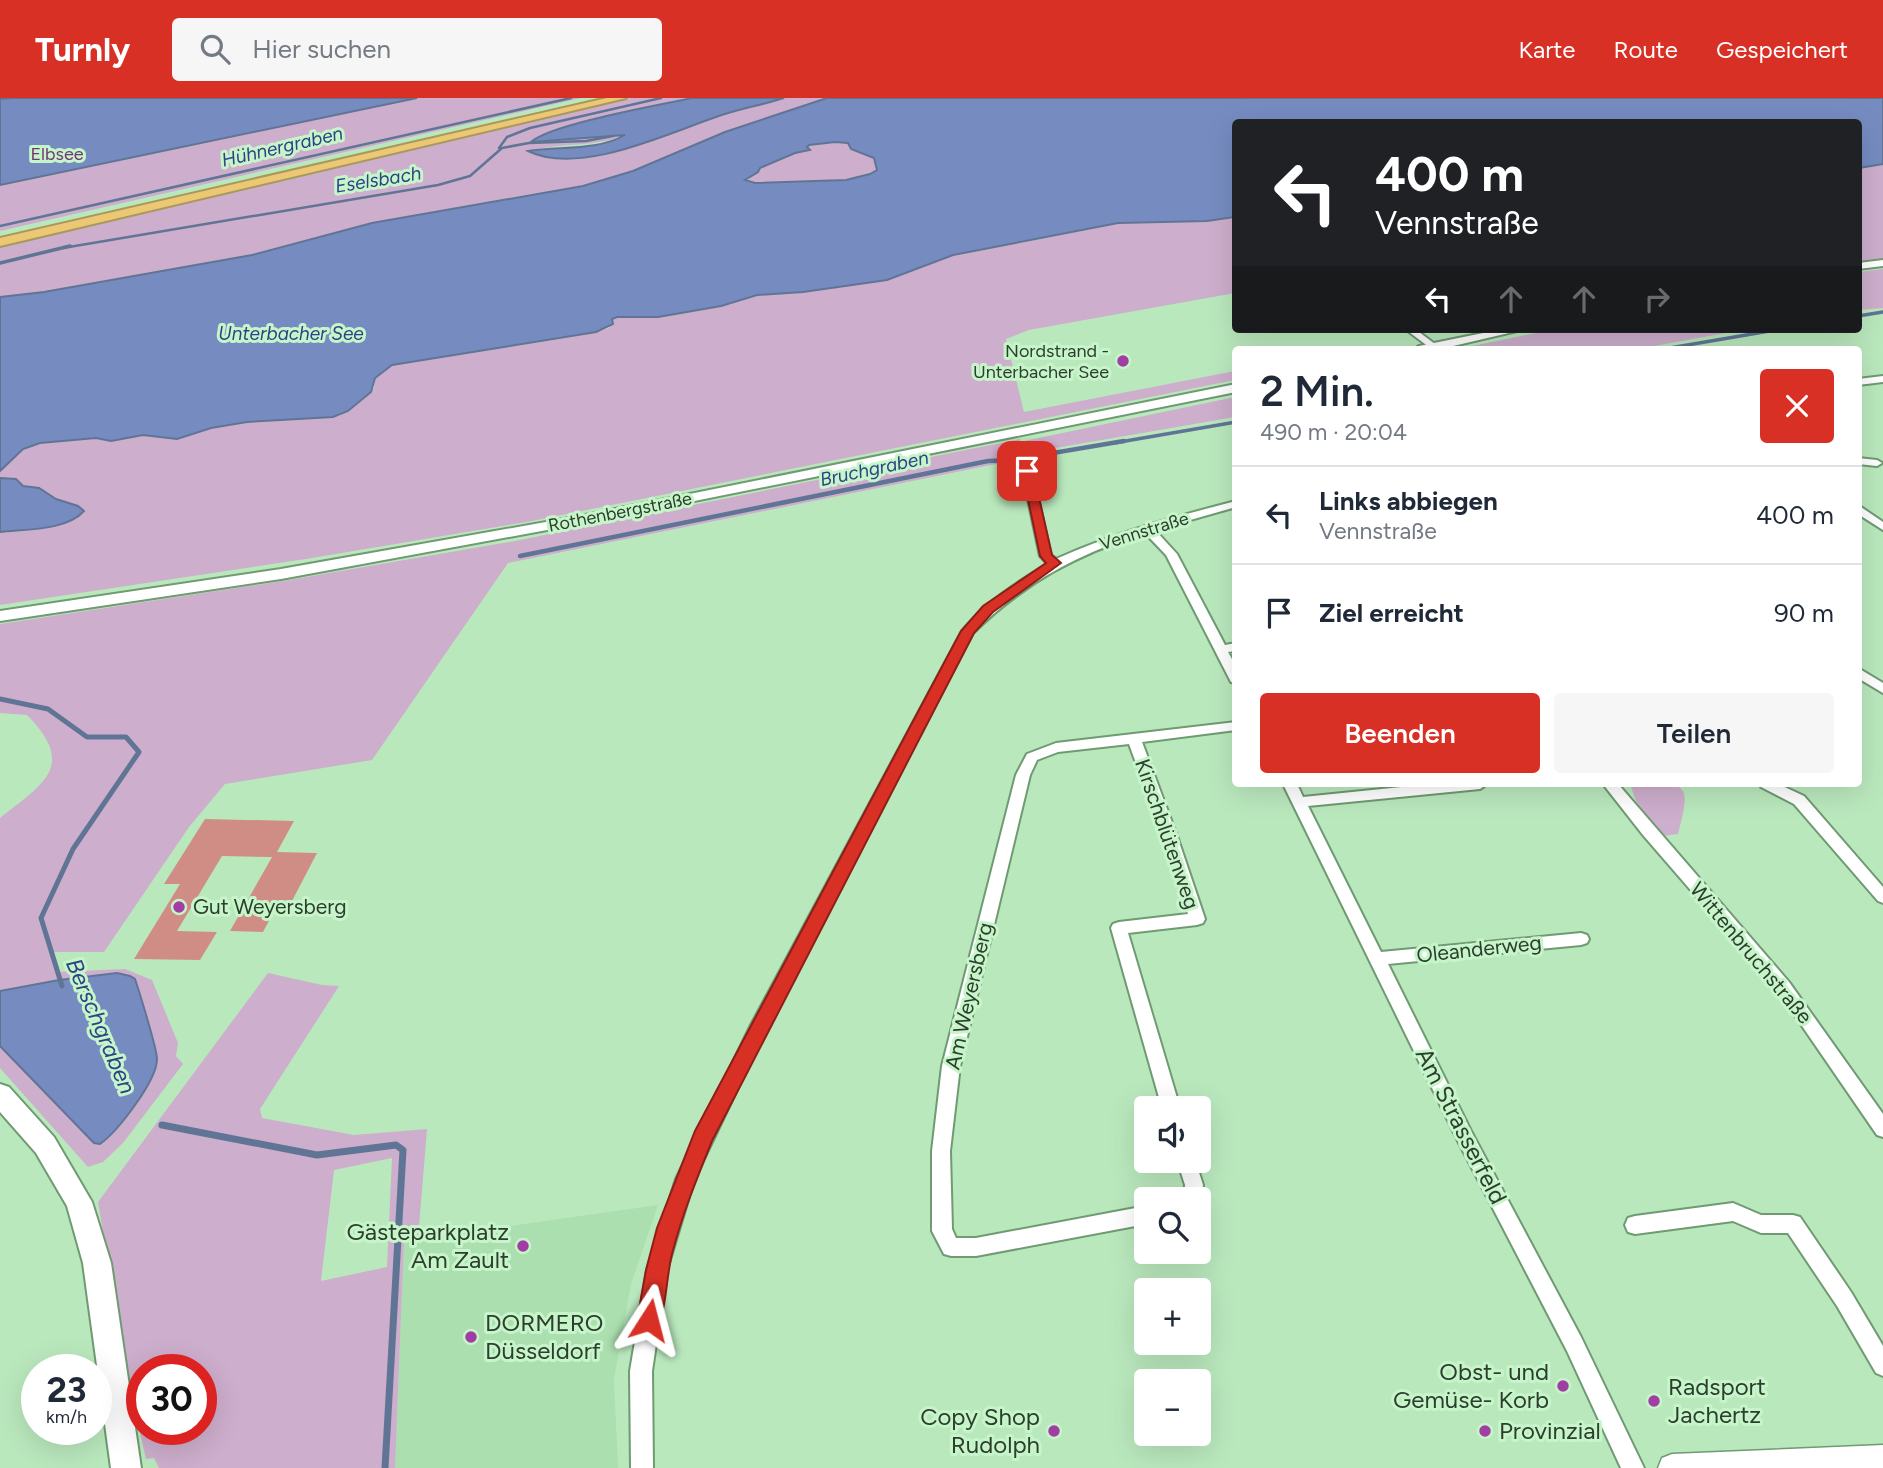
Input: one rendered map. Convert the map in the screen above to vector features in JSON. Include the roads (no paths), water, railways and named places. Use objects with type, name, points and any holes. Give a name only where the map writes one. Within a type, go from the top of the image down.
[{"type":"highway","points":[[0,235],[596,98]]},
{"type":"highway","points":[[0,242],[621,98]]},
{"type":"main road","points":[[1862,266],[1883,263]]},
{"type":"main road","points":[[1445,346],[1502,333]]},
{"type":"main road","name":"Rothenbergstraße","points":[[0,615],[281,573],[572,522],[1232,389]]},
{"type":"main road","points":[[0,1095],[45,1145],[79,1202],[97,1263],[126,1468]]},
{"type":"street","points":[[1415,333],[1433,346]]},
{"type":"street","points":[[1862,382],[1883,379]]},
{"type":"street","points":[[1862,461],[1877,463]]},
{"type":"street","points":[[1037,465],[1027,471],[1046,556],[1054,563]]},
{"type":"street","name":"Vennstraße","points":[[642,1468],[641,1371],[657,1270],[677,1200],[702,1138],[968,631],[988,609],[1054,563],[1105,541],[1232,505]]},
{"type":"street","points":[[1862,511],[1883,527]]},
{"type":"street","points":[[1147,528],[1171,554],[1232,671]]},
{"type":"street","points":[[1220,650],[1232,648]]},
{"type":"street","points":[[1862,675],[1883,689]]},
{"type":"street","name":"Am Weyersberg","points":[[1134,1217],[975,1247],[951,1247],[942,1231],[941,1151],[951,1066],[1026,765],[1042,751],[1133,737],[1232,726]]},
{"type":"street","name":"Kirschblütenweg","points":[[1133,737],[1197,919],[1119,928],[1168,1096]]},
{"type":"street","name":"Am Strasserfeld","points":[[1292,787],[1465,1137],[1574,1344],[1633,1468]]},
{"type":"street","points":[[1300,802],[1450,787]]},
{"type":"street","name":"Wittenbruchstraße","points":[[1612,787],[1640,823],[1769,968],[1805,1014],[1883,1129]]},
{"type":"street","points":[[1772,787],[1799,800],[1883,897]]},
{"type":"street","name":"Oleanderweg","points":[[1377,959],[1581,939]]},
{"type":"street","points":[[1635,1225],[1733,1212],[1761,1224],[1793,1224],[1844,1299],[1883,1366]]},
{"type":"street","points":[[1672,1468],[1883,1459]]},
{"type":"water","name":"Elbsee","points":[[417,98],[0,185],[0,99]]},
{"type":"water","points":[[692,98],[784,98],[724,114],[648,142],[597,156],[572,159],[549,157],[528,151],[603,144],[625,135],[531,142],[542,135],[582,122]]},
{"type":"water","name":"Unterbacher See","points":[[827,98],[1883,98],[1883,164],[1862,168],[1862,119],[1232,119],[1232,217],[1207,221],[1118,223],[953,255],[887,280],[803,292],[757,295],[721,306],[658,317],[617,317],[612,319],[613,324],[596,332],[392,365],[375,378],[371,392],[348,411],[333,417],[247,422],[211,428],[177,439],[143,435],[111,441],[96,438],[40,443],[23,449],[0,471],[0,297],[44,292],[252,255],[372,223],[583,186],[633,171],[725,132]],"holes":[[[848,143],[851,149],[874,158],[877,170],[846,180],[755,183],[745,180],[760,168],[795,153],[810,150],[807,147],[809,145]]]},
{"type":"water","points":[[0,478],[16,479],[23,486],[39,488],[84,511],[76,518],[56,526],[0,532]]},
{"type":"water","points":[[117,973],[135,979],[157,1059],[150,1080],[135,1105],[100,1144],[94,1143],[0,1046],[0,991]]},
{"type":"waterway","name":"Hühnergraben","points":[[0,226],[571,98]]},
{"type":"waterway","points":[[499,148],[507,137],[530,128],[661,98]]},
{"type":"waterway","name":"Eselsbach","points":[[63,248],[438,185],[470,176],[502,148],[613,136]]},
{"type":"waterway","name":"Eselsbach","points":[[0,263],[70,246]]},
{"type":"waterway","name":"Bruchgraben","points":[[1862,315],[1883,312]]},
{"type":"waterway","name":"Bruchgraben","points":[[1682,346],[1758,333]]},
{"type":"waterway","name":"Bruchgraben","points":[[1114,443],[1232,423]]},
{"type":"waterway","name":"Bruchgraben","points":[[520,556],[988,461],[1012,460],[1124,441]]},
{"type":"waterway","name":"Berschgraben","points":[[0,699],[48,709],[87,737],[126,737],[139,752],[73,849],[41,918],[62,986]]},
{"type":"waterway","name":"Berschgraben","points":[[162,1125],[317,1155],[396,1145],[403,1150],[385,1468]]},
{"type":"place","name":"Nordstrand - Unterbacher See","points":[[1123,361]]},
{"type":"place","name":"Gut Weyersberg","points":[[179,907]]},
{"type":"place","name":"Gästeparkplatz Am Zault","points":[[523,1246]]},
{"type":"place","name":"DORMERO Düsseldorf","points":[[471,1337]]},
{"type":"place","name":"Obst- und Gemüse- Korb","points":[[1563,1386]]},
{"type":"place","name":"Radsport Jachertz","points":[[1654,1401]]},
{"type":"place","name":"Copy Shop Rudolph","points":[[1054,1431]]},
{"type":"place","name":"Provinzial","points":[[1485,1431]]}]
